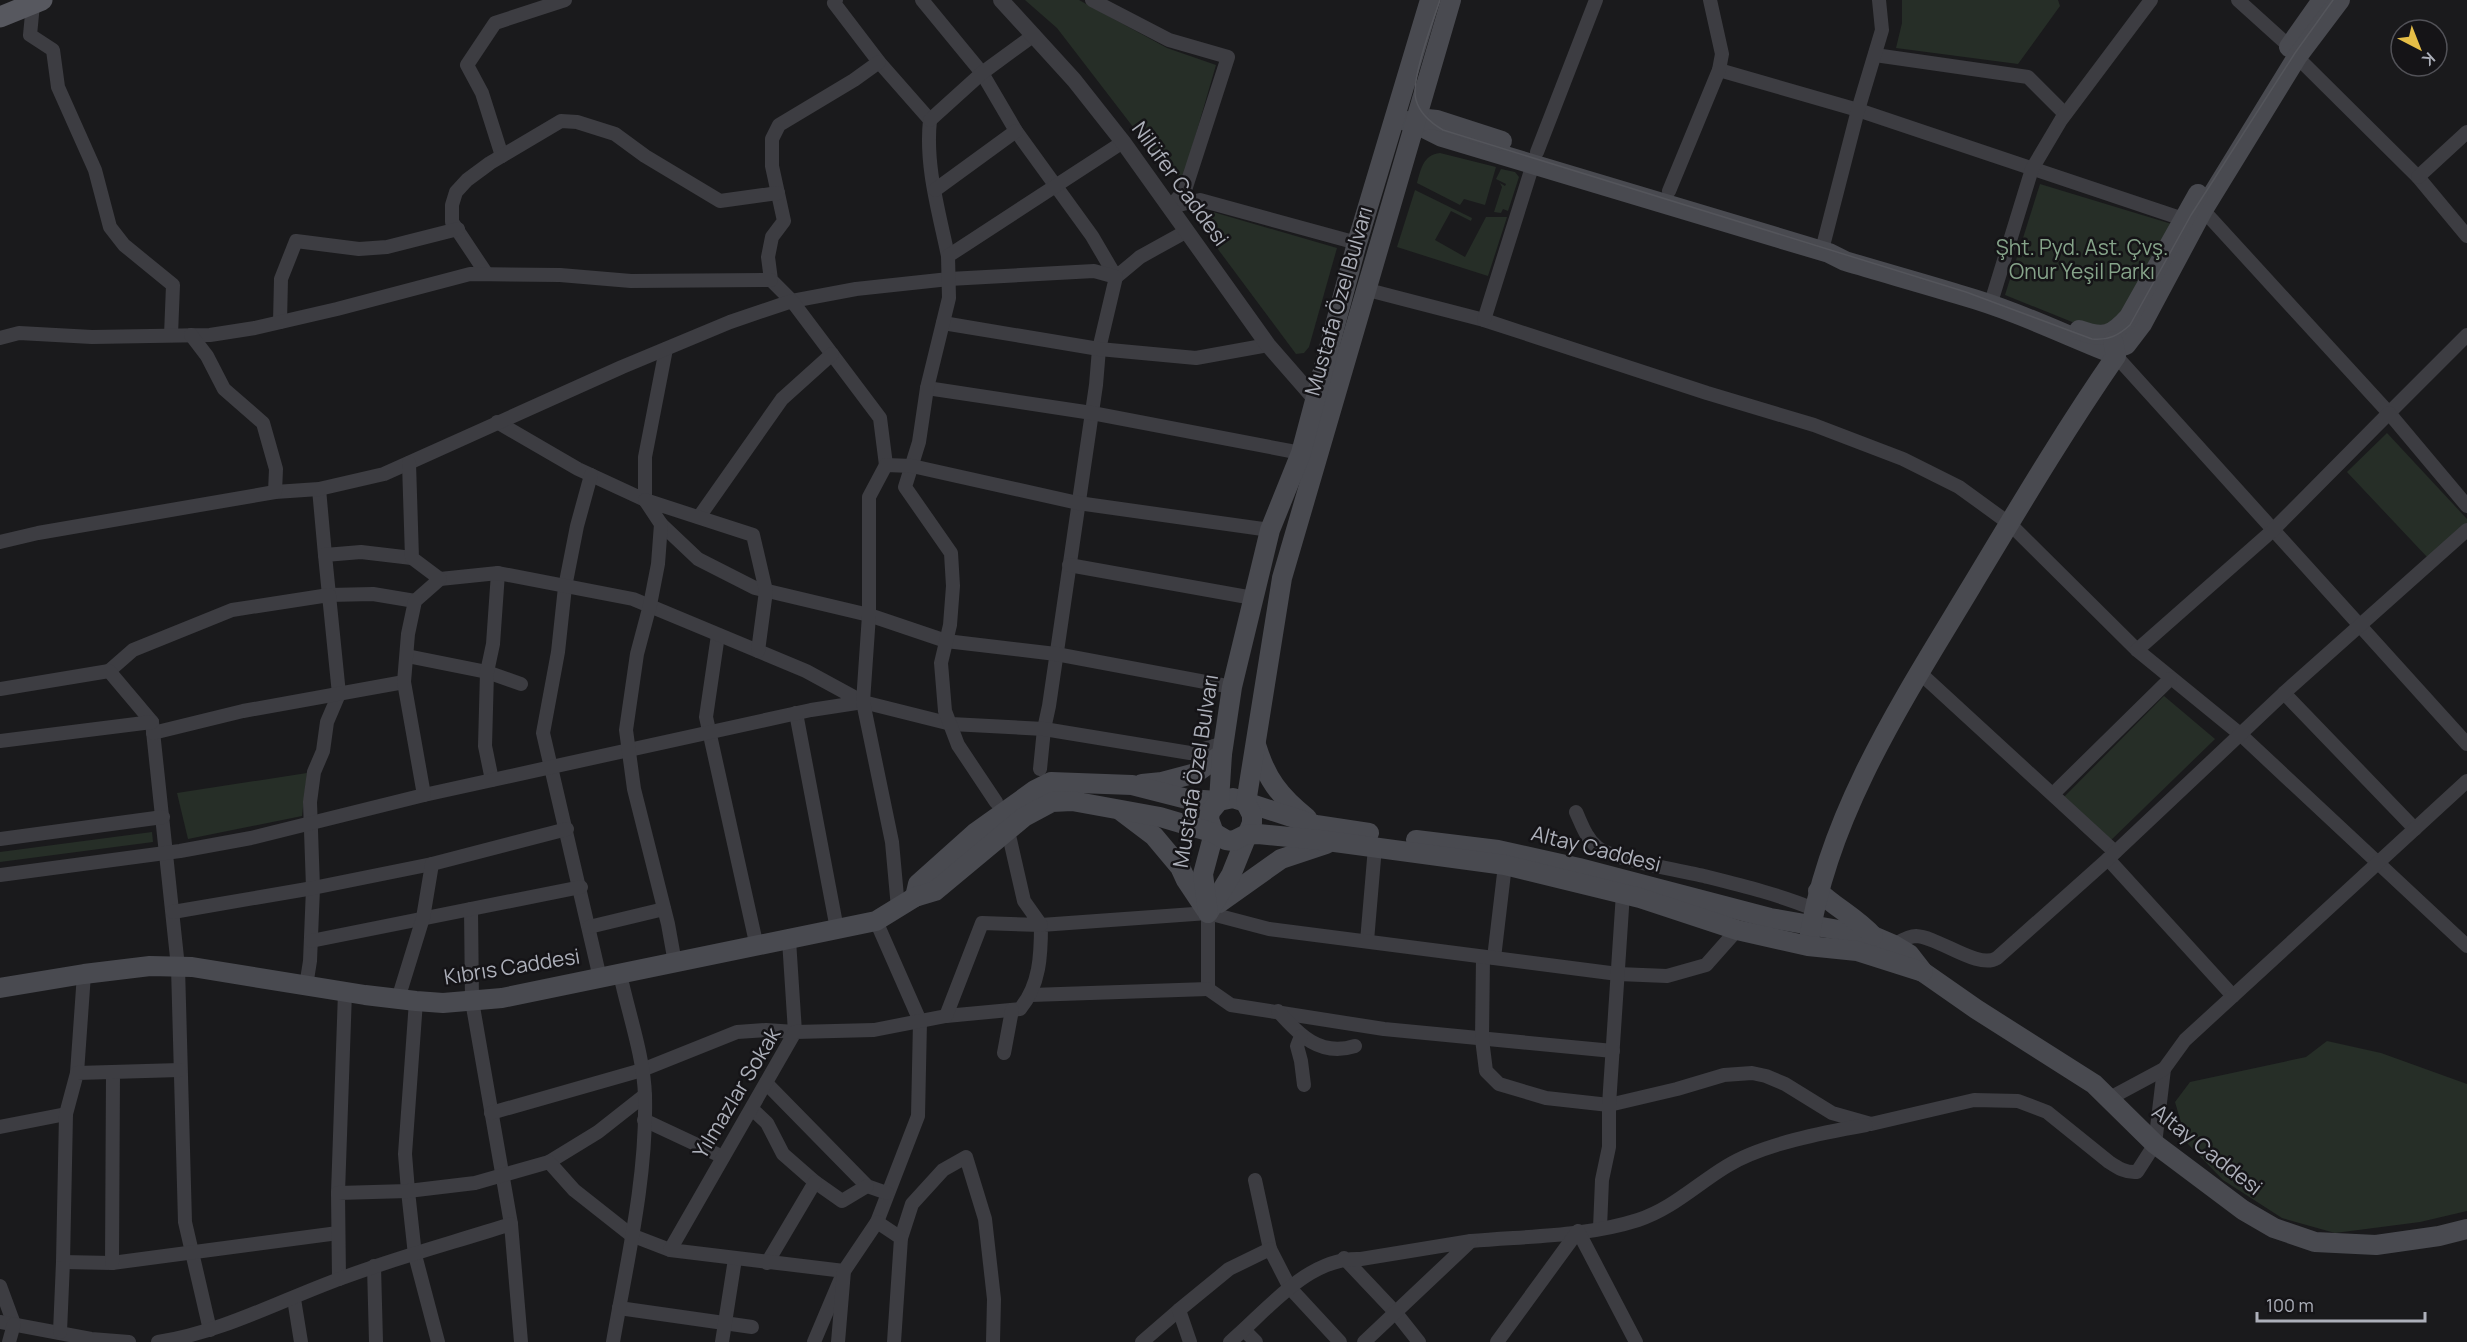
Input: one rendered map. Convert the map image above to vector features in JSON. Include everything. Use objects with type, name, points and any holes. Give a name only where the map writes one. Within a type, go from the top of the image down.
[{"type":"main road","name":"Mustafa Özel Bulvarı","points":[[1208,913],[1203,874],[1214,833],[1209,819],[1214,806],[1219,801],[1223,748],[1232,687],[1253,598],[1270,530],[1301,453],[1358,243],[1430,0]]},
{"type":"main road","name":"Mustafa Özel Bulvarı","points":[[1208,913],[1231,875],[1245,835],[1250,829],[1252,815],[1245,803],[1282,578],[1451,0]]},
{"type":"main road","points":[[1396,118],[1416,124],[1427,119],[1437,120],[1535,158],[1830,253],[1845,261],[1945,292],[1963,295],[2009,311],[2106,351],[2113,346],[2126,345],[2142,324],[2203,210],[2322,0]]},
{"type":"main road","points":[[1808,946],[1815,909],[1859,786],[1920,673],[2113,346],[2116,331],[2129,317],[2150,284],[2182,219],[2293,52],[2340,0]]},
{"type":"main road","points":[[0,17],[37,2]]},
{"type":"main road","points":[[1535,158],[1669,191],[1993,296],[2096,336],[2113,346]]},
{"type":"main road","points":[[1255,742],[1263,769],[1274,786],[1289,804],[1316,825]]},
{"type":"main road","points":[[1132,785],[1162,782],[1196,773],[1223,748]]},
{"type":"main road","name":"Kıbrıs Caddesi","points":[[915,897],[918,884],[975,833],[1035,790],[1051,782],[1132,785],[1187,799],[1219,801]]},
{"type":"main road","points":[[1219,801],[1233,798],[1245,803]]},
{"type":"main road","name":"Kıbrıs Caddesi","points":[[0,988],[150,966],[178,967],[407,1000],[443,1003],[502,998],[876,921],[915,897],[935,891],[1024,817],[1052,802],[1072,801],[1160,817],[1214,833]]},
{"type":"main road","name":"Altay Caddesi","points":[[1245,803],[1316,825],[1498,850],[1579,868],[1770,918],[1815,909],[1894,945],[1908,954],[1923,972],[1976,1009],[2094,1083],[2155,1144],[2242,1210],[2274,1228],[2315,1242],[2376,1245],[2439,1236],[2467,1229]]},
{"type":"main road","points":[[1118,809],[1154,836],[1180,867],[1208,913],[1239,887],[1281,859],[1335,842]]},
{"type":"main road","points":[[1214,833],[1233,841],[1245,835]]},
{"type":"main road","name":"Altay Caddesi","points":[[1245,835],[1258,834],[1335,842],[1505,866],[1623,894],[1737,930],[1808,946],[1857,951],[1923,972]]},
{"type":"main road","points":[[1815,909],[1840,911],[1862,923],[1873,936]]},
{"type":"street","points":[[502,156],[482,93],[467,65],[495,23],[565,0]]},
{"type":"street","points":[[922,0],[981,73],[1016,130],[1092,236],[1116,277]]},
{"type":"street","name":"Nilüfer Caddesi","points":[[1001,0],[1074,80],[1123,142],[1268,345],[1316,400]]},
{"type":"street","points":[[1092,0],[1168,40],[1228,57],[1185,190],[1170,207]]},
{"type":"street","points":[[1484,320],[1535,158],[1596,0]]},
{"type":"street","points":[[1669,191],[1719,70],[1722,54],[1710,0]]},
{"type":"street","points":[[1824,242],[1858,110],[1882,30],[1879,0]]},
{"type":"street","points":[[1993,296],[2032,169],[2065,114],[2151,0]]},
{"type":"street","points":[[2238,0],[2418,177],[2467,236]]},
{"type":"street","points":[[834,1],[879,62],[930,120]]},
{"type":"street","points":[[37,2],[30,35],[53,50],[58,87],[95,170],[110,227],[124,245],[173,285],[171,335]]},
{"type":"street","points":[[996,802],[958,745],[945,711],[941,663],[950,625],[951,553],[905,487],[923,426],[927,388],[950,298],[948,256],[928,142],[930,120],[981,73],[1034,35]]},
{"type":"street","points":[[1875,55],[2028,77],[2065,114]]},
{"type":"street","points":[[879,62],[854,80],[779,125],[772,139],[772,166],[784,221],[772,237],[768,257],[771,280],[792,301],[880,418],[886,465],[869,497],[869,615],[863,702],[892,842],[897,908]]},
{"type":"street","points":[[1719,70],[1858,110],[2182,219],[2203,210],[2389,413],[2467,506]]},
{"type":"street","points":[[486,273],[452,222],[452,205],[456,192],[467,180],[502,156],[561,121],[577,122],[615,134],[645,156],[720,201],[778,193]]},
{"type":"street","points":[[935,190],[1016,130]]},
{"type":"street","points":[[2418,177],[2467,132]]},
{"type":"street","points":[[948,256],[1123,142]]},
{"type":"street","points":[[1170,207],[1200,200],[1358,243]]},
{"type":"street","points":[[280,322],[281,279],[296,241],[359,249],[387,247],[458,229]]},
{"type":"street","points":[[1040,769],[1044,729],[1092,413],[1099,349],[1116,277],[1140,257],[1187,231]]},
{"type":"street","points":[[0,542],[38,533],[275,492],[319,489],[384,474],[666,349],[730,322],[792,301],[856,289],[949,279],[1094,271],[1116,277]]},
{"type":"street","points":[[0,338],[19,333],[92,337],[210,335],[280,322],[405,293],[470,274],[560,275],[631,281],[771,280]]},
{"type":"street","points":[[1368,290],[1484,320],[1863,442],[1959,487],[2010,524],[2137,650],[2240,734],[2467,946]]},
{"type":"street","points":[[944,323],[1099,349],[1196,358],[1268,345]]},
{"type":"street","points":[[191,335],[207,356],[224,389],[263,423],[276,469],[275,492]]},
{"type":"street","points":[[2137,650],[2272,531],[2467,335]]},
{"type":"street","points":[[2113,346],[2272,531],[2467,744]]},
{"type":"street","points":[[666,349],[645,457],[645,500],[661,524],[698,559],[755,588],[869,615],[946,641],[1056,654],[1232,687]]},
{"type":"street","points":[[699,517],[782,399],[832,354]]},
{"type":"street","points":[[927,388],[1092,413],[1301,453]]},
{"type":"street","points":[[497,422],[591,475],[645,500],[753,535],[766,591],[758,651]]},
{"type":"street","points":[[409,463],[412,558]]},
{"type":"street","points":[[886,465],[912,466],[1078,503],[1270,530]]},
{"type":"street","points":[[591,475],[577,526],[565,587],[558,652],[543,733],[590,927],[610,976],[642,1070],[645,1095],[641,1167],[632,1235],[613,1342]]},
{"type":"street","points":[[306,986],[313,888],[310,823],[314,772],[323,751],[327,722],[339,694],[319,489]]},
{"type":"street","points":[[661,524],[658,564],[637,654],[626,730],[634,789],[675,963]]},
{"type":"street","points":[[1894,945],[1916,936],[1927,938],[1978,960],[1993,961],[2112,855],[2284,693],[2467,530]]},
{"type":"street","points":[[325,555],[361,552],[412,558],[440,579]]},
{"type":"street","points":[[1070,565],[1253,598]]},
{"type":"street","points":[[492,780],[485,746],[487,672],[493,644],[498,573]]},
{"type":"street","points":[[424,795],[405,682],[415,601],[440,579],[498,573],[633,599],[806,671],[863,702],[951,724],[1044,729],[1190,753],[1223,748]]},
{"type":"street","points":[[0,689],[109,671],[133,650],[232,610],[329,595],[373,594],[415,601]]},
{"type":"street","points":[[718,635],[705,717],[757,947]]},
{"type":"street","points":[[407,656],[487,672],[521,684]]},
{"type":"street","points":[[109,671],[152,727],[178,967],[185,1222],[210,1330]]},
{"type":"street","points":[[1920,673],[2053,794],[2112,855],[2234,996]]},
{"type":"street","points":[[2053,794],[2170,679]]},
{"type":"street","points":[[0,741],[152,727],[405,682]]},
{"type":"street","points":[[2284,693],[2415,829]]},
{"type":"street","points":[[0,876],[166,853],[251,838],[552,766],[796,713],[863,702]]},
{"type":"street","points":[[796,713],[837,929]]},
{"type":"street","points":[[2110,1098],[2164,1069],[2185,1040],[2467,781]]},
{"type":"street","points":[[1576,812],[1586,835],[1598,849],[1613,856],[1709,877],[1789,899],[1815,909]]},
{"type":"street","points":[[0,839],[163,817]]},
{"type":"street","points":[[173,912],[313,888],[432,864],[567,829]]},
{"type":"street","points":[[1004,1053],[1012,1010],[1020,1009],[1031,995],[1041,959],[1041,925],[1024,901],[1008,831]]},
{"type":"street","points":[[1367,941],[1375,847]]},
{"type":"street","points":[[432,864],[407,1000],[405,1154],[415,1255],[438,1342]]},
{"type":"street","points":[[1505,866],[1489,957],[1482,1039],[1486,1071],[1499,1084],[1546,1098],[1609,1105],[1725,1075],[1752,1073],[1785,1084],[1832,1113],[1871,1124]]},
{"type":"street","points":[[311,941],[580,887]]},
{"type":"street","points":[[1600,1228],[1602,1180],[1609,1147],[1609,1105],[1623,894]]},
{"type":"street","points":[[471,909],[472,1001],[511,1224],[521,1342]]},
{"type":"street","points":[[590,927],[664,909]]},
{"type":"street","points":[[1208,913],[1208,989]]},
{"type":"street","points":[[946,1016],[982,923],[1041,925],[1208,913],[1269,929],[1618,974],[1666,976],[1706,965],[1737,930]]},
{"type":"street","points":[[814,1342],[844,1270],[877,1222],[918,1116],[920,1021],[876,921]]},
{"type":"street","points":[[491,1113],[642,1070],[737,1032],[766,1030],[795,1032],[789,940]]},
{"type":"street","points":[[60,1332],[66,1114],[77,1073],[84,974]]},
{"type":"street","points":[[1031,995],[1208,989],[1231,1005],[1384,1029],[1613,1051]]},
{"type":"street","points":[[339,1279],[338,1193],[345,992]]},
{"type":"street","name":"Yılmazlar Sokak","points":[[670,1250],[795,1032],[874,1030],[946,1016],[1012,1010]]},
{"type":"street","points":[[1278,1011],[1301,1036],[1316,1045],[1343,1050],[1355,1046]]},
{"type":"street","points":[[1301,1036],[1297,1046],[1304,1085]]},
{"type":"street","points":[[1230,1342],[1303,1278],[1344,1258],[1361,1259],[1471,1241],[1578,1231],[1638,1220],[1665,1208],[1728,1165],[1760,1152],[1817,1134],[1974,1100],[2018,1101],[2047,1112],[2120,1169],[2137,1172],[2155,1144],[2164,1069]]},
{"type":"street","points":[[77,1073],[180,1070]]},
{"type":"street","points":[[112,1263],[113,1073]]},
{"type":"street","points":[[766,1083],[867,1186],[887,1193]]},
{"type":"street","points":[[338,1193],[408,1191],[475,1183],[549,1162],[598,1132],[645,1095]]},
{"type":"street","points":[[752,1109],[767,1123],[783,1154],[815,1182],[842,1201],[867,1186]]},
{"type":"street","points":[[0,1127],[66,1114]]},
{"type":"street","points":[[644,1120],[723,1157]]},
{"type":"street","points":[[894,1342],[901,1238],[912,1204],[943,1170],[966,1157],[985,1219],[993,1299],[993,1342]]},
{"type":"street","points":[[549,1162],[574,1190],[632,1235],[670,1250],[767,1263],[844,1270]]},
{"type":"street","points":[[1255,1180],[1270,1249],[1290,1288],[1340,1342]]},
{"type":"street","points":[[767,1263],[815,1182]]},
{"type":"street","points":[[877,1222],[901,1238]]},
{"type":"street","points":[[158,1342],[191,1340],[210,1330],[374,1266],[511,1224]]},
{"type":"street","points":[[1497,1342],[1578,1231]]},
{"type":"street","points":[[1578,1231],[1635,1342]]},
{"type":"street","points":[[63,1262],[112,1263],[338,1233]]},
{"type":"street","points":[[1365,1342],[1471,1241]]},
{"type":"street","points":[[1142,1342],[1229,1269],[1270,1249]]},
{"type":"street","points":[[722,1342],[735,1258]]},
{"type":"street","points":[[1344,1258],[1396,1313],[1419,1342]]},
{"type":"street","points":[[374,1266],[376,1342]]},
{"type":"street","points":[[838,1342],[844,1270]]},
{"type":"street","points":[[0,1286],[9,1342]]},
{"type":"street","points":[[294,1299],[301,1342]]},
{"type":"street","points":[[619,1308],[752,1327]]},
{"type":"street","points":[[1179,1310],[1190,1342]]},
{"type":"street","points":[[7,1323],[60,1332],[91,1341],[129,1342]]},
{"type":"street","points":[[1244,1330],[1256,1342]]},
{"type":"green space","points":[[1025,0],[1079,0],[1167,48],[1216,65],[1184,175],[1177,176],[1150,149],[1057,28]]},
{"type":"green space","points":[[1902,0],[2058,0],[2060,6],[2018,64],[1896,48],[1902,23]]},
{"type":"green space","points":[[1440,153],[1496,167],[1485,205],[1464,199],[1460,205],[1417,183],[1426,160]]},
{"type":"green space","points":[[1501,169],[1515,172],[1519,177],[1508,211],[1503,209],[1501,213],[1494,212],[1502,187],[1500,183],[1505,186],[1506,184],[1496,179]]},
{"type":"green space","name":"Şht. Pyd. Ast. Çvş. Onur Yeşil Parkı","points":[[2040,184],[2175,225],[2116,324],[2082,326],[2005,295]]},
{"type":"green space","points":[[1415,190],[1472,218],[1471,221],[1451,211],[1435,240],[1465,257],[1486,217],[1507,217],[1488,276],[1397,247]]},
{"type":"green space","points":[[1213,212],[1337,248],[1309,347],[1304,353],[1296,354],[1200,225]]},
{"type":"green space","points":[[2387,433],[2467,519],[2467,524],[2428,558],[2347,472]]},
{"type":"green space","points":[[2164,696],[2215,739],[2107,844],[2062,799]]},
{"type":"green space","points":[[307,773],[302,816],[188,839],[177,793]]},
{"type":"green space","points":[[152,832],[153,842],[0,862],[0,852]]},
{"type":"green space","points":[[2327,1041],[2381,1053],[2467,1084],[2467,1211],[2420,1222],[2335,1233],[2282,1218],[2223,1180],[2187,1143],[2175,1102],[2190,1082],[2306,1057]]},
{"type":"tram line","points":[[1440,0],[1423,51],[1415,91],[1416,100],[1423,114],[1443,130],[1966,292],[2092,339],[2113,336],[2130,325],[2191,215],[2295,53],[2333,0]]}]
